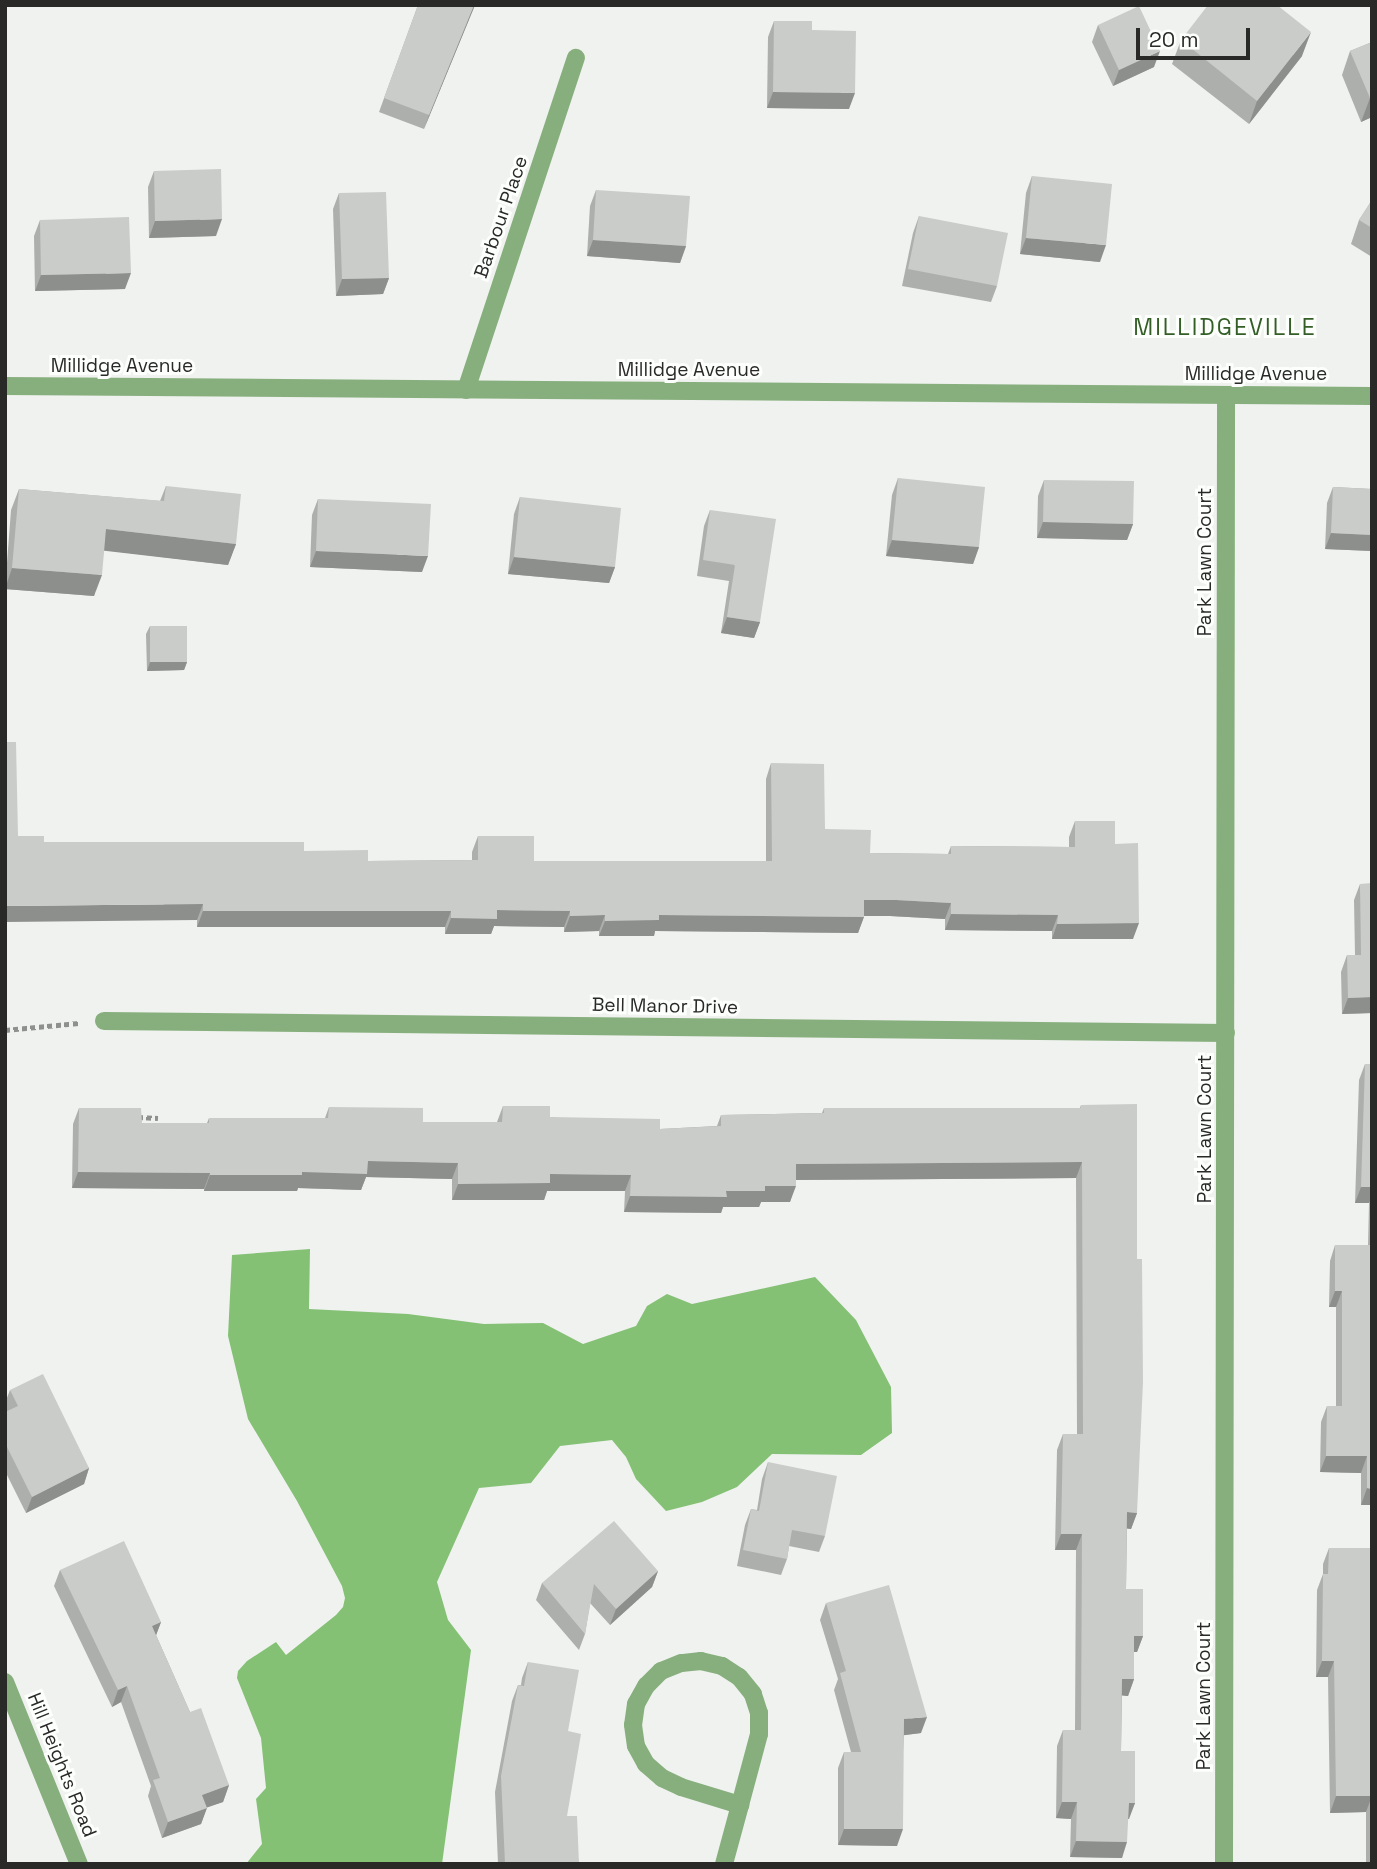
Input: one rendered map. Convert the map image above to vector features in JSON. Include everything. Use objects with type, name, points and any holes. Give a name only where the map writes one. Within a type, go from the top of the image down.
[{"type":"street","name":"Barbour Place","points":[[466,390],[576,58]]},
{"type":"street","name":"Millidge Avenue","points":[[5,386],[1372,396]]},
{"type":"street","name":"Park Lawn Court","points":[[1224,1864],[1226,395]]},
{"type":"street","name":"Bell Manor Drive","points":[[104,1021],[1226,1033]]},
{"type":"street","points":[[723,1864],[740,1805],[759,1734],[759,1713],[753,1694],[740,1677],[712,1663],[681,1663],[662,1671],[646,1686],[636,1704],[633,1725],[636,1746],[646,1765],[662,1778],[681,1787],[740,1805]]},
{"type":"street","name":"Hill Heights Road","points":[[5,1682],[79,1864]]},
{"type":"path","points":[[5,1030],[104,1021]]},
{"type":"path","points":[[130,1117],[158,1118]]},
{"type":"green space","points":[[310,1249],[309,1309],[408,1314],[484,1324],[543,1323],[583,1344],[636,1326],[647,1306],[667,1294],[692,1304],[815,1277],[856,1320],[891,1387],[892,1433],[861,1455],[772,1454],[737,1487],[702,1502],[666,1511],[636,1479],[626,1457],[612,1440],[560,1446],[531,1483],[479,1488],[437,1582],[448,1620],[471,1650],[442,1864],[246,1864],[262,1844],[256,1799],[266,1788],[261,1738],[237,1678],[238,1671],[247,1661],[276,1642],[286,1655],[336,1615],[343,1607],[345,1598],[342,1586],[297,1501],[248,1419],[228,1336],[232,1255]]},
{"type":"building","points":[[418,5],[474,5],[429,115],[384,98]]},
{"type":"building","points":[[1208,5],[1277,5],[1311,32],[1257,101],[1181,40]]},
{"type":"building","points":[[1139,6],[1160,51],[1119,70],[1098,25]]},
{"type":"building","points":[[774,21],[812,21],[812,30],[856,31],[855,93],[773,92]]},
{"type":"building","points":[[1372,42],[1372,97],[1370,98],[1350,51]]},
{"type":"building","points":[[221,169],[222,219],[155,221],[154,171]]},
{"type":"building","points":[[1032,176],[1112,184],[1106,245],[1026,238]]},
{"type":"building","points":[[596,190],[690,196],[686,246],[593,240]]},
{"type":"building","points":[[386,192],[389,278],[342,279],[339,193]]},
{"type":"building","points":[[1372,200],[1372,228],[1359,220]]},
{"type":"building","points":[[919,216],[1008,233],[997,286],[908,269]]},
{"type":"building","points":[[129,217],[131,273],[41,275],[40,220]]},
{"type":"building","points":[[898,478],[985,487],[979,547],[892,540]]},
{"type":"building","points":[[1044,480],[1134,481],[1133,524],[1043,522]]},
{"type":"building","points":[[166,486],[241,494],[236,544],[106,529],[102,575],[12,568],[19,489],[164,501]]},
{"type":"building","points":[[1333,487],[1372,489],[1372,535],[1331,533]]},
{"type":"building","points":[[520,497],[621,508],[615,567],[514,557]]},
{"type":"building","points":[[318,499],[431,504],[428,556],[316,551]]},
{"type":"building","points":[[710,510],[776,519],[760,622],[727,617],[735,565],[703,560]]},
{"type":"building","points":[[150,626],[187,626],[187,662],[150,662]]},
{"type":"building","points":[[5,742],[16,742],[18,836],[44,836],[44,842],[304,842],[304,851],[368,850],[368,861],[478,860],[478,836],[534,836],[534,861],[772,861],[771,763],[824,764],[825,829],[871,830],[870,853],[951,854],[951,846],[1075,847],[1075,821],[1115,821],[1115,844],[1138,843],[1139,923],[1057,924],[1058,915],[951,914],[951,903],[896,900],[864,900],[864,917],[659,915],[659,920],[605,921],[605,915],[570,916],[570,911],[497,910],[497,919],[451,918],[451,911],[203,911],[203,904],[5,906]]},
{"type":"building","points":[[1372,883],[1372,997],[1348,998],[1347,955],[1361,955],[1360,884]]},
{"type":"building","points":[[1365,1064],[1372,1064],[1372,1187],[1361,1187]]},
{"type":"building","points":[[1137,1104],[1137,1259],[1142,1259],[1143,1382],[1137,1513],[1127,1512],[1126,1589],[1143,1589],[1143,1636],[1134,1636],[1134,1679],[1122,1679],[1121,1751],[1135,1751],[1135,1803],[1129,1803],[1127,1842],[1076,1841],[1077,1802],[1062,1802],[1063,1730],[1081,1730],[1082,1534],[1061,1534],[1063,1434],[1083,1434],[1082,1162],[796,1164],[796,1186],[765,1186],[765,1191],[726,1191],[727,1197],[630,1196],[631,1175],[550,1174],[550,1183],[458,1184],[458,1163],[368,1161],[367,1174],[78,1172],[79,1108],[141,1108],[142,1123],[209,1123],[209,1118],[328,1118],[329,1107],[423,1108],[423,1122],[502,1122],[503,1106],[550,1106],[550,1117],[660,1119],[660,1129],[721,1126],[721,1115],[824,1113],[824,1108],[1081,1108],[1081,1105]]},
{"type":"building","points":[[1335,1245],[1372,1245],[1372,1489],[1367,1488],[1367,1456],[1326,1456],[1327,1406],[1342,1406],[1342,1291],[1335,1291]]},
{"type":"building","points":[[43,1374],[89,1468],[32,1497],[5,1443],[5,1412],[18,1406],[10,1390]]},
{"type":"building","points":[[768,1462],[837,1476],[825,1536],[792,1530],[787,1559],[743,1550],[751,1509],[759,1511]]},
{"type":"building","points":[[614,1521],[658,1571],[616,1609],[594,1584],[585,1634],[542,1583]]},
{"type":"building","points":[[124,1541],[161,1622],[152,1626],[190,1712],[201,1708],[229,1785],[202,1795],[207,1808],[168,1822],[153,1780],[160,1778],[127,1686],[118,1690],[60,1570]]},
{"type":"building","points":[[1329,1548],[1372,1548],[1372,1796],[1336,1796],[1334,1661],[1322,1661],[1323,1574],[1328,1574]]},
{"type":"building","points":[[889,1585],[927,1717],[904,1719],[903,1829],[844,1829],[844,1752],[861,1752],[840,1673],[846,1671],[826,1603]]},
{"type":"building","points":[[528,1662],[579,1670],[568,1731],[581,1734],[567,1816],[577,1816],[579,1864],[505,1864],[501,1776],[518,1685],[524,1686]]},
{"type":"district","name":"MILLIDGEVILLE","points":[[1225,327]]}]
